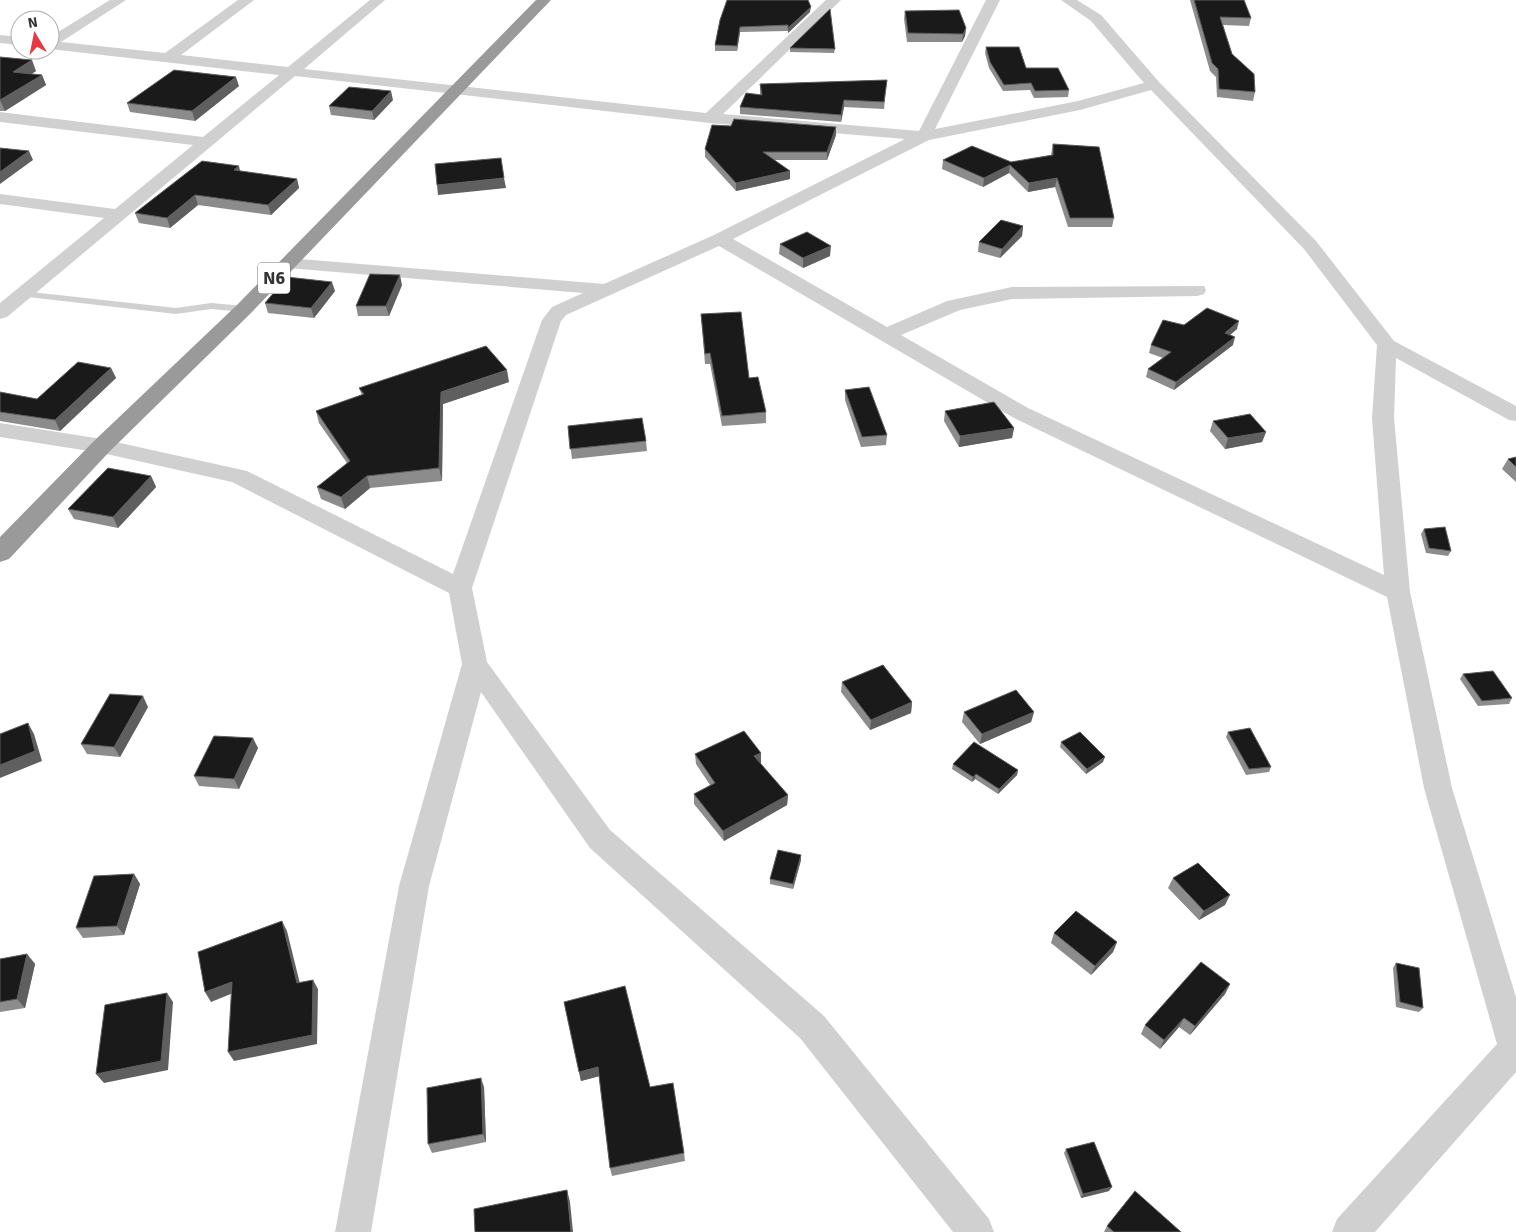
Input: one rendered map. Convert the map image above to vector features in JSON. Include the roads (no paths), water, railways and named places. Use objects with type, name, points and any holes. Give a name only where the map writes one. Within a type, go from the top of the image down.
[{"type":"highway","name":"N6","points":[[0,553],[102,446],[244,309],[454,90],[544,0]]},
{"type":"street","points":[[60,38],[119,0]]},
{"type":"street","points":[[169,57],[247,0]]},
{"type":"street","points":[[0,312],[378,0]]},
{"type":"street","points":[[710,118],[834,0]]},
{"type":"street","points":[[924,136],[992,0]]},
{"type":"street","points":[[1068,0],[1096,18],[1154,85],[1310,246],[1387,345],[1516,415]]},
{"type":"street","points":[[60,45],[710,118],[924,136]]},
{"type":"street","points":[[976,1232],[812,1027],[600,839],[475,664],[460,588],[552,320],[559,311],[720,239],[924,136],[1080,105],[1154,85]]},
{"type":"street","points":[[2,119],[206,142]]},
{"type":"street","points":[[0,199],[118,215]]},
{"type":"street","points":[[720,239],[1021,413],[1398,592]]},
{"type":"street","points":[[288,263],[609,290]]},
{"type":"street","points":[[886,335],[954,305],[1012,293],[1197,290]]},
{"type":"street","points":[[0,292],[22,294]]},
{"type":"street","points":[[1350,1232],[1515,1051],[1438,788],[1398,592],[1383,418],[1387,345]]},
{"type":"street","points":[[0,430],[102,446],[239,476],[460,588]]},
{"type":"street","points":[[353,1232],[414,886],[475,664]]},
{"type":"lane","points":[[22,294],[176,311],[210,306],[244,309]]}]
